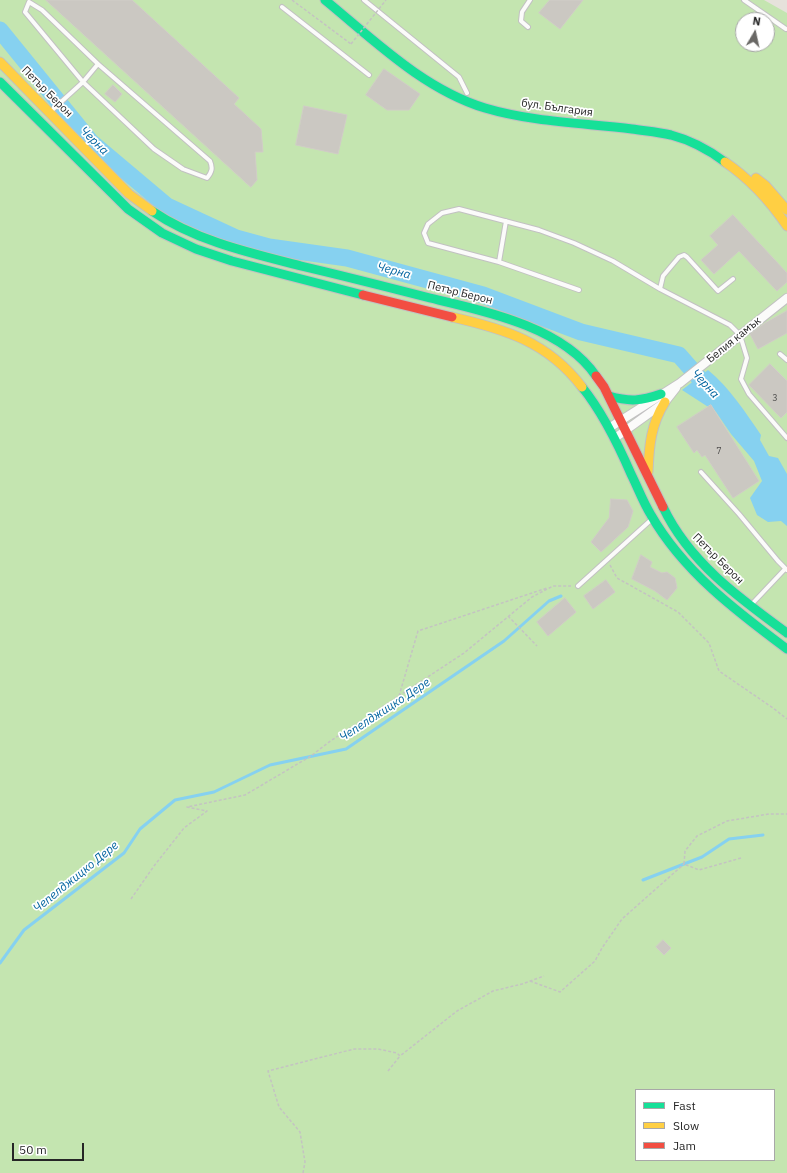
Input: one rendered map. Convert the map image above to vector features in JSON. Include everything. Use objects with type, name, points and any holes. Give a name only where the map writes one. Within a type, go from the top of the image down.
[{"type":"main road","name":"бул. България","points":[[324,0],[388,52],[425,79],[476,105],[510,114],[670,135],[708,150],[753,185],[786,224]]},
{"type":"main road","name":"бул. България","points":[[338,0],[418,68],[439,80],[467,93],[509,107],[547,113],[655,125],[676,129],[711,145],[729,157],[759,180],[787,210]]},
{"type":"main road","name":"Петър Берон","points":[[0,62],[51,111],[129,194],[145,206],[180,226],[216,243],[246,252],[480,310],[549,335],[582,360],[598,377],[626,430],[666,514],[692,552],[713,574],[750,606],[787,633]]},
{"type":"main road","points":[[0,82],[128,209],[150,226],[164,234],[197,249],[242,264],[482,324],[523,338],[548,352],[566,368],[586,392],[610,428],[653,519],[671,546],[716,594],[741,615],[787,649]]},
{"type":"main road","points":[[776,197],[787,200]]},
{"type":"main road","points":[[609,396],[623,400],[636,401],[663,398],[651,429],[649,441],[648,475]]},
{"type":"street","name":"Белия камък","points":[[615,438],[714,355],[787,298]]},
{"type":"street","name":"Белия камък","points":[[610,428],[663,398]]},
{"type":"lane","points":[[364,0],[459,77],[467,93]]},
{"type":"lane","points":[[528,27],[521,21],[522,12],[530,0]]},
{"type":"lane","points":[[744,0],[786,29]]},
{"type":"lane","points":[[29,2],[42,10],[98,64],[210,161],[212,166],[211,174],[207,178],[183,169],[154,149],[83,82],[25,12],[29,2]]},
{"type":"lane","points":[[282,7],[369,75]]},
{"type":"lane","points":[[39,122],[83,82],[98,64]]},
{"type":"lane","points":[[579,290],[499,262],[428,243],[424,233],[428,224],[442,213],[459,209],[539,230],[574,243],[613,261],[660,289],[730,325],[740,335],[747,358],[741,379],[750,394],[787,438]]},
{"type":"lane","points":[[499,262],[506,221]]},
{"type":"lane","points":[[660,289],[664,276],[679,257],[684,255],[718,291],[733,279]]},
{"type":"lane","points":[[780,354],[787,360]]},
{"type":"lane","points":[[701,472],[786,570],[741,615]]},
{"type":"lane","points":[[578,586],[653,519]]},
{"type":"path","points":[[292,0],[351,44],[386,0]]},
{"type":"path","points":[[608,559],[617,578],[678,612],[704,637],[709,643],[719,671],[787,719]]},
{"type":"path","points":[[131,900],[154,866],[184,828],[207,811],[188,807],[245,795],[312,756],[329,742],[464,653],[532,597],[553,586]]},
{"type":"path","points":[[399,696],[418,631],[553,586],[578,586]]},
{"type":"path","points":[[508,616],[537,646]]},
{"type":"path","points":[[530,981],[560,992],[595,960],[622,919],[684,864],[684,850],[697,836],[727,821],[769,814],[787,814]]},
{"type":"path","points":[[684,864],[699,870],[740,858]]},
{"type":"path","points":[[388,1071],[400,1056],[457,1011],[493,991],[544,976]]},
{"type":"path","points":[[303,1173],[305,1162],[300,1132],[279,1107],[268,1071],[354,1050],[378,1049],[397,1053],[400,1056]]},
{"type":"green space","points":[[0,0],[764,0],[787,13],[787,1173],[0,1173]]},
{"type":"water","points":[[708,370],[737,401],[761,435],[760,440],[769,456],[778,458],[787,474],[787,526],[781,521],[768,522],[757,515],[750,498],[762,481],[754,461],[731,434],[716,412],[682,390]]},
{"type":"building","points":[[46,0],[132,0],[239,98],[234,104],[261,129],[263,152],[255,152],[257,180],[251,187]]},
{"type":"building","points":[[550,0],[583,0],[560,29],[539,13]]},
{"type":"building","points":[[384,69],[420,94],[409,110],[387,110],[366,95]]},
{"type":"building","points":[[113,85],[122,94],[115,102],[105,94]]},
{"type":"building","points":[[304,106],[347,115],[338,154],[296,145]]},
{"type":"building","points":[[733,215],[787,273],[787,282],[777,291],[739,251],[714,274],[701,260],[718,245],[710,236]]},
{"type":"building","points":[[787,311],[787,333],[758,349],[750,334],[765,323]]},
{"type":"building","points":[[770,364],[787,381],[787,412],[781,418],[749,385]]},
{"type":"building","points":[[711,405],[759,481],[733,498],[705,455],[702,457],[697,450],[694,453],[677,427]]},
{"type":"building","points":[[611,499],[627,500],[633,511],[628,527],[601,552],[591,542],[609,518]]},
{"type":"building","points":[[641,555],[652,562],[650,567],[662,573],[667,572],[675,578],[677,588],[667,600],[655,591],[632,579]]},
{"type":"building","points":[[606,580],[615,592],[593,609],[584,596]]},
{"type":"building","points":[[565,598],[576,612],[548,636],[537,622]]},
{"type":"building","points":[[663,940],[671,948],[664,955],[656,947]]},
{"type":"waterway","name":"Черна","points":[[0,30],[91,142],[167,206],[236,238],[269,247],[347,258],[483,295],[581,332],[679,355],[714,395]]},
{"type":"waterway","name":"Чепелджицко Дере","points":[[0,963],[24,930],[124,853],[140,829],[175,800],[214,792],[270,765],[346,749],[504,641],[549,601],[561,596]]},
{"type":"waterway","points":[[643,880],[702,857],[729,839],[763,835]]},
{"type":"traffic: fast","points":[[325,0],[400,62],[441,89],[462,100],[503,113],[558,122],[632,129],[671,135],[699,146],[725,162]]},
{"type":"traffic: fast","points":[[0,82],[128,209],[162,233],[196,249],[232,261],[363,295]]},
{"type":"traffic: fast","points":[[152,211],[205,238],[243,251],[498,315],[543,333],[564,345],[582,359],[596,376]]},
{"type":"traffic: fast","points":[[582,387],[597,407],[610,429],[648,510],[664,535],[679,554],[712,589],[730,605],[787,649]]},
{"type":"traffic: fast","points":[[609,396],[635,400],[661,394]]},
{"type":"traffic: fast","points":[[663,507],[674,527],[701,562],[717,578],[787,633]]},
{"type":"traffic: slow","points":[[0,62],[129,194],[152,211]]},
{"type":"traffic: slow","points":[[725,162],[759,191],[787,226]]},
{"type":"traffic: slow","points":[[756,178],[765,185],[787,210]]},
{"type":"traffic: slow","points":[[452,317],[490,327],[540,348],[555,359],[582,387]]},
{"type":"traffic: slow","points":[[648,472],[649,453],[654,427],[660,410],[665,402]]},
{"type":"traffic: jam","points":[[363,295],[452,317]]},
{"type":"traffic: jam","points":[[596,376],[604,387],[663,507]]}]
